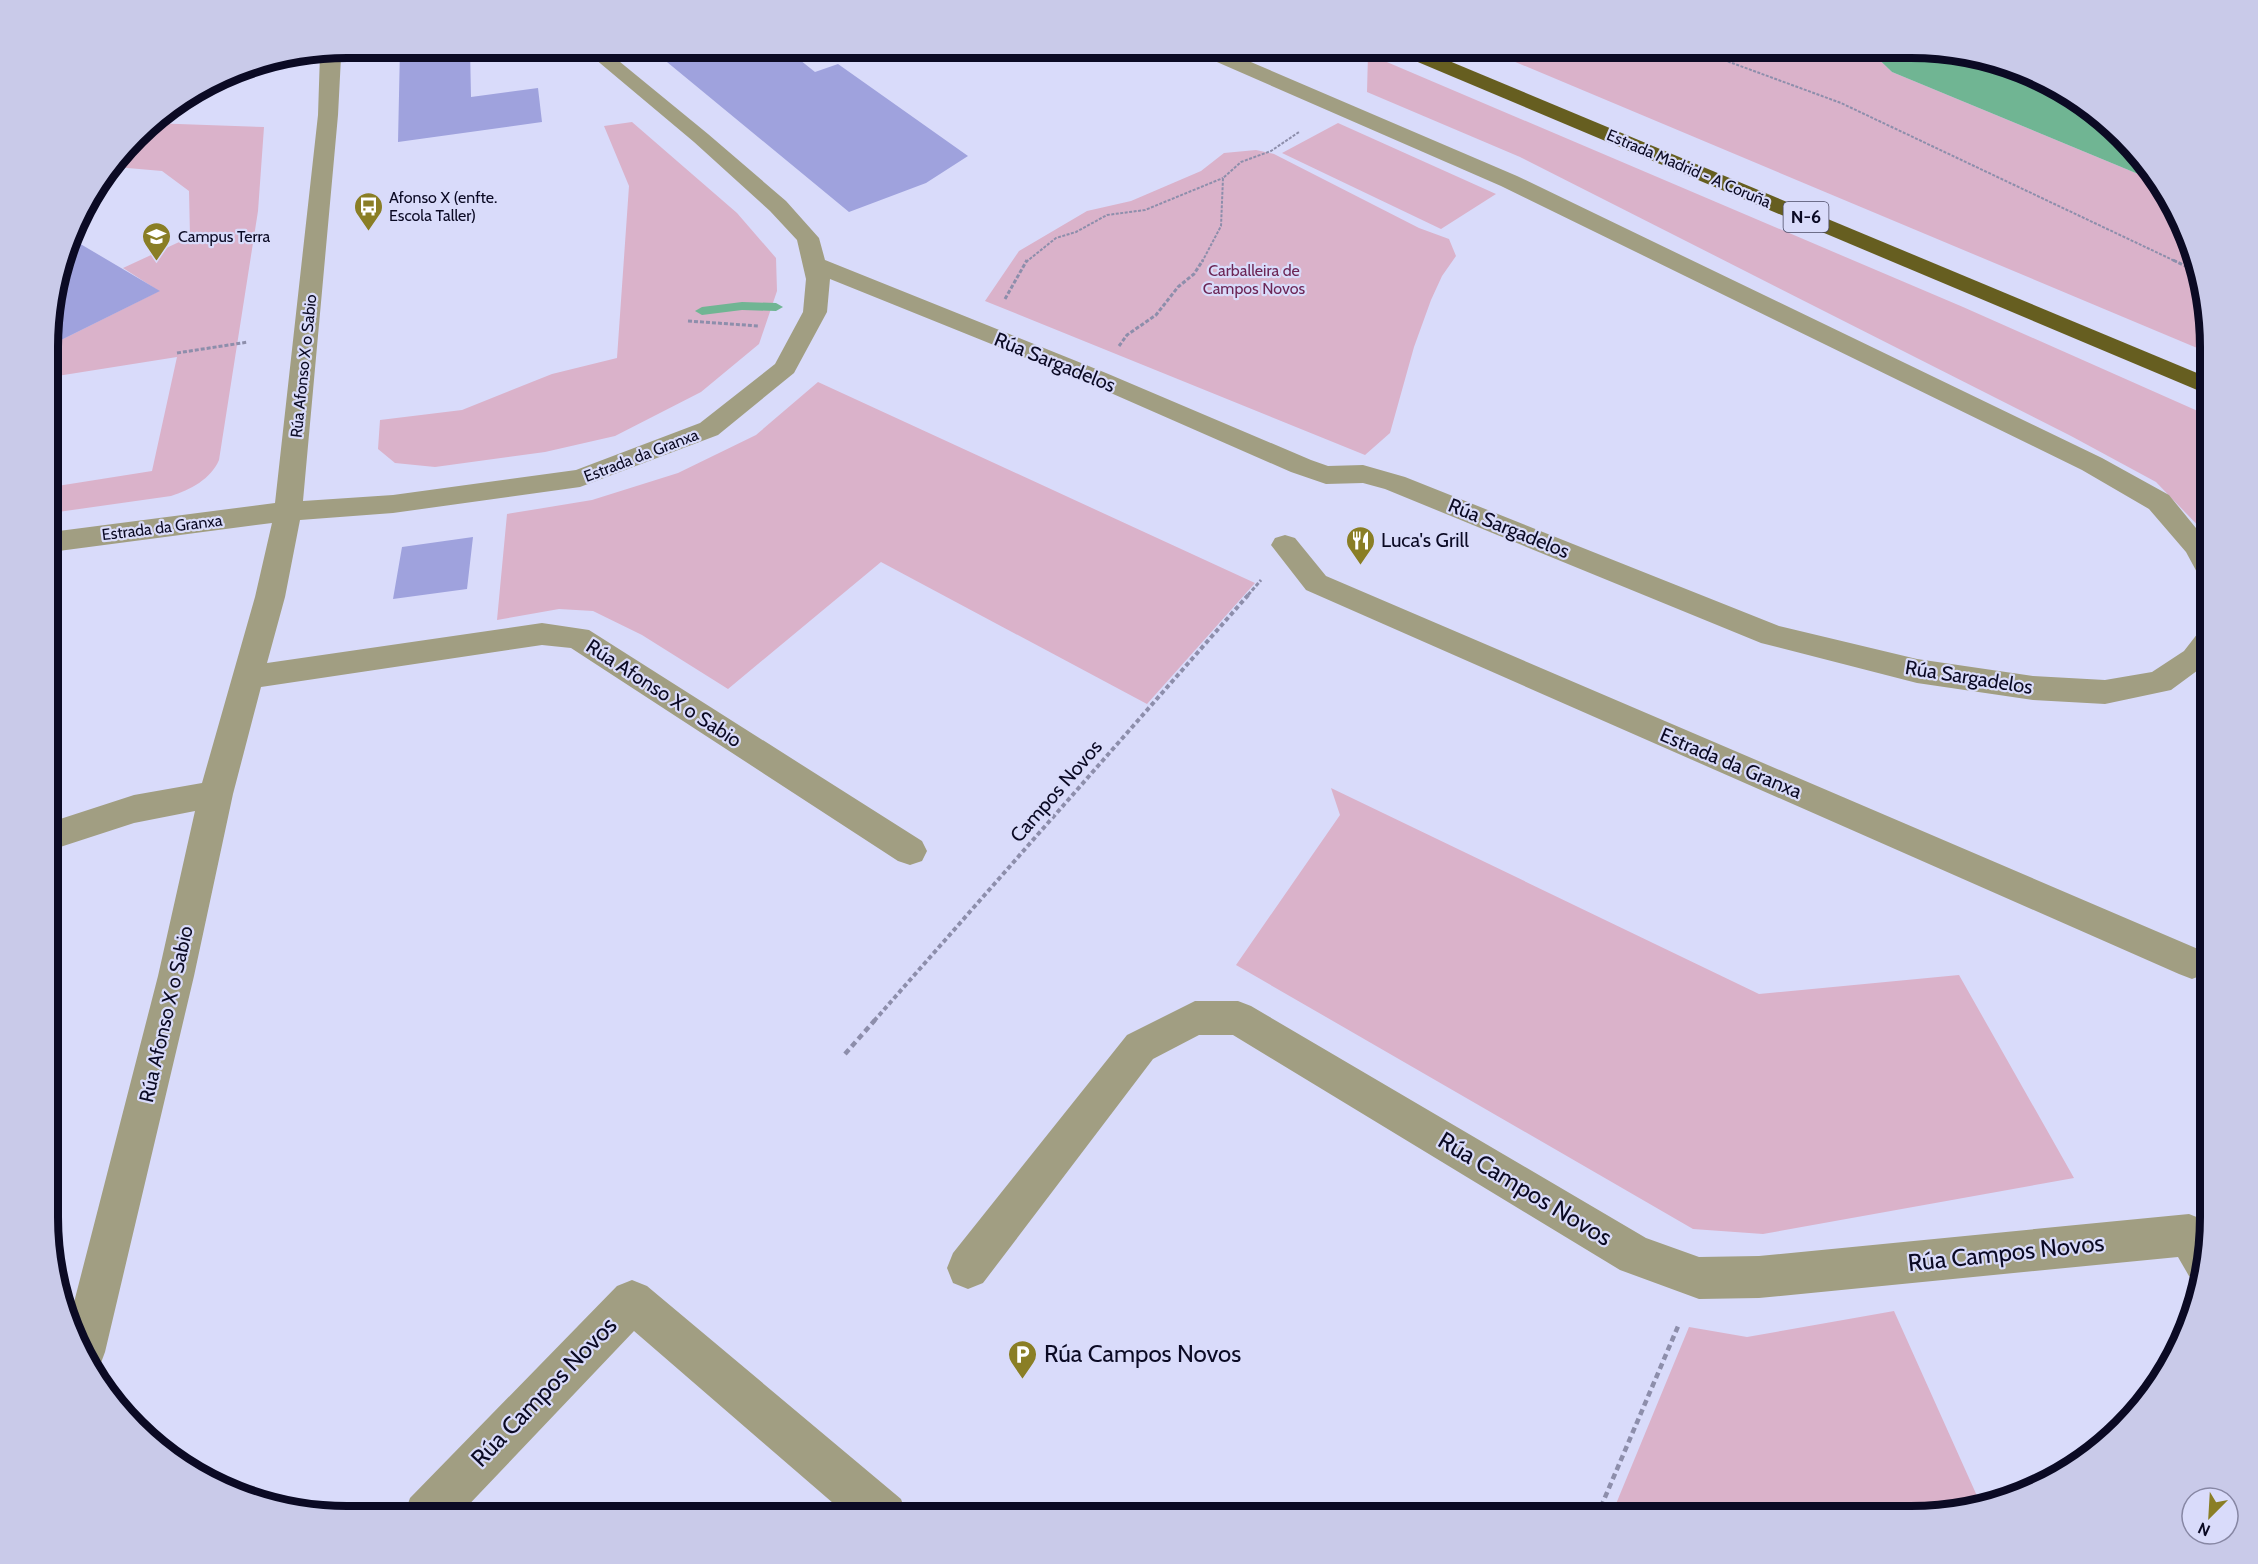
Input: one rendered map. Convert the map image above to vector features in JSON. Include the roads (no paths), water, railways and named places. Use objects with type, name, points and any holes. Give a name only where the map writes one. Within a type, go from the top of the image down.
[{"type":"highway","name":"Estrada Madrid - A Coruña","points":[[1425,58],[2200,383]]},
{"type":"street","name":"Estrada da Granxa","points":[[58,541],[288,511],[393,504],[580,478],[708,429],[785,368],[815,312],[818,279],[808,238],[778,206],[701,138],[603,58]]},
{"type":"street","points":[[1224,58],[1509,181],[2092,464],[2159,502],[2200,552]]},
{"type":"street","name":"Rúa Afonso X o Sabio","points":[[86,1339],[173,988],[216,794],[270,597],[288,511],[328,115],[331,59]]},
{"type":"street","name":"Rúa Sargadelos","points":[[816,265],[1097,378],[1301,466],[1326,475],[1363,474],[1395,483],[1772,635],[1917,671],[2033,688],[2105,692],[2160,682],[2195,659],[2200,653]]},
{"type":"street","name":"Estrada da Granxa","points":[[1285,545],[1316,583],[2192,963]]},
{"type":"street","name":"Rúa Afonso X o Sabio","points":[[248,677],[542,634],[578,638],[910,851]]},
{"type":"street","points":[[58,834],[134,809],[216,794]]},
{"type":"street","name":"Rúa Campos Novos","points":[[968,1268],[1140,1047],[1195,1018],[1238,1018],[1635,1255],[1699,1278],[1759,1277],[2189,1235],[2197,1250]]},
{"type":"street","name":"Rúa Campos Novos","points":[[436,1506],[632,1301],[872,1506]]},
{"type":"waterway","points":[[702,311],[742,306],[776,307]]},
{"type":"place","name":"Afonso X (enfte. Escola Taller)","points":[[368,232]]},
{"type":"place","name":"Campus Terra","points":[[157,262]]},
{"type":"place","name":"Luca's Grill","points":[[1360,566]]},
{"type":"place","name":"Rúa Campos Novos","points":[[1023,1380]]},
{"type":"park label","name":"Carballeira de Campos Novos","points":[[1254,279]]}]
